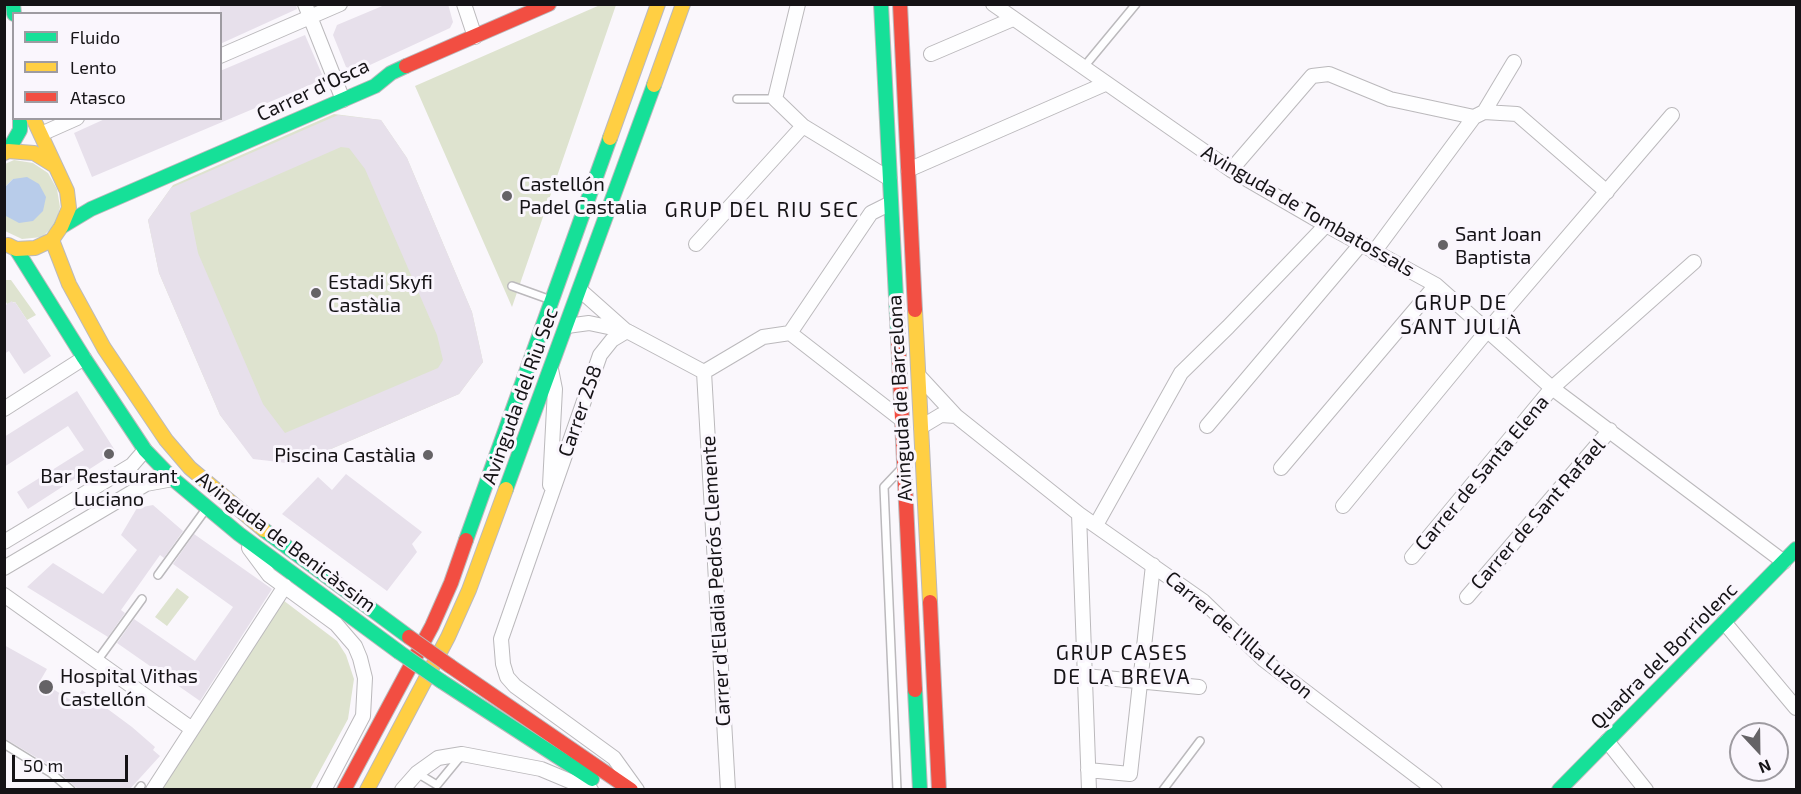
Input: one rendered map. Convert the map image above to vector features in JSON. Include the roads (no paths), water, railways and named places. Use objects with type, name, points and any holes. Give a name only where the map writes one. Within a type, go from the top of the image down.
[{"type":"main road","name":"Carrer d'Osca","points":[[61,227],[91,208],[344,100],[375,86],[391,73],[549,4]]},
{"type":"main road","name":"Avinguda del Riu Sec","points":[[344,789],[426,636],[451,583],[658,4]]},
{"type":"main road","name":"Avinguda del Riu Sec","points":[[367,789],[448,637],[469,590],[683,4]]},
{"type":"main road","name":"Avinguda de Barcelona","points":[[881,4],[920,789]]},
{"type":"main road","name":"Avinguda de Barcelona","points":[[900,4],[939,789]]},
{"type":"main road","points":[[6,152],[20,130],[20,120]]},
{"type":"main road","points":[[10,246],[35,248],[52,240],[61,227],[69,208],[68,191],[34,120]]},
{"type":"main road","points":[[6,152],[34,153],[55,166]]},
{"type":"main road","points":[[68,191],[91,208]]},
{"type":"main road","name":"Avinguda de Benicàssim","points":[[52,240],[69,284],[104,348],[166,440],[190,468],[251,521],[409,637],[631,789]]},
{"type":"main road","name":"Avinguda de Benicàssim","points":[[10,246],[145,450],[172,479],[239,534],[399,652],[608,789]]},
{"type":"main road","name":"Quadra del Borriolenc","points":[[1559,789],[1797,549]]},
{"type":"street","points":[[222,55],[308,11],[340,4]]},
{"type":"street","points":[[464,4],[475,37]]},
{"type":"street","points":[[798,4],[775,99],[803,126],[890,179]]},
{"type":"street","name":"Avinguda de Tombatossals","points":[[993,4],[1231,170],[1436,285],[1552,388],[1784,561]]},
{"type":"street","points":[[308,11],[344,100]]},
{"type":"street","points":[[932,54],[1013,19]]},
{"type":"street","points":[[1374,252],[1479,115],[1514,62]]},
{"type":"street","points":[[1231,170],[1312,76],[1329,74],[1390,99],[1479,115],[1517,114],[1606,192]]},
{"type":"street","points":[[909,170],[1105,84]]},
{"type":"street","points":[[1343,506],[1487,331],[1672,115]]},
{"type":"street","points":[[40,134],[72,120]]},
{"type":"street","points":[[696,244],[803,126]]},
{"type":"street","points":[[580,290],[627,331],[704,372],[762,338],[790,333],[872,213],[891,203]]},
{"type":"street","points":[[1096,525],[1181,374],[1326,225]]},
{"type":"street","points":[[1208,426],[1361,244]]},
{"type":"street","name":"Carrer de Santa Elena","points":[[1412,557],[1552,388],[1694,262]]},
{"type":"street","points":[[1281,468],[1436,285]]},
{"type":"street","points":[[567,326],[589,323],[627,331]]},
{"type":"street","name":"Carrer 258","points":[[627,331],[612,340],[600,355],[501,639],[503,664],[507,677],[515,686],[614,758],[637,789]]},
{"type":"street","points":[[790,333],[902,420]]},
{"type":"street","points":[[4,409],[84,358]]},
{"type":"street","name":"Carrer 258","points":[[549,502],[555,389],[551,369]]},
{"type":"street","name":"Carrer d'Eladia Pedrós Clemente","points":[[704,372],[728,789]]},
{"type":"street","name":"Carrer de l'Illa Luzon","points":[[919,376],[956,416],[1079,514],[1203,601],[1264,660],[1435,789]]},
{"type":"street","points":[[921,427],[940,416],[956,416]]},
{"type":"street","name":"Carrer de Sant Rafael","points":[[1467,597],[1610,430]]},
{"type":"street","points":[[4,542],[132,465],[145,450]]},
{"type":"street","points":[[117,474],[130,493]]},
{"type":"street","points":[[4,568],[146,484],[172,479]]},
{"type":"street","points":[[1079,514],[1089,789]]},
{"type":"street","points":[[239,534],[269,575],[336,624],[355,646],[365,678],[363,716],[324,789]]},
{"type":"street","points":[[1088,770],[1130,774],[1154,565]]},
{"type":"street","points":[[144,788],[285,586]]},
{"type":"street","points":[[4,595],[187,725]]},
{"type":"street","points":[[1724,622],[1797,708]]},
{"type":"street","points":[[1085,676],[1198,687]]},
{"type":"street","points":[[1606,741],[1646,789]]},
{"type":"street","points":[[402,789],[417,773],[438,758],[462,754],[541,769],[591,789]]},
{"type":"lane","points":[[1083,68],[1136,4]]},
{"type":"lane","points":[[737,99],[775,99]]},
{"type":"lane","points":[[512,286],[552,301]]},
{"type":"lane","points":[[897,789],[884,487],[905,465]]},
{"type":"lane","points":[[158,575],[207,508]]},
{"type":"lane","points":[[97,661],[142,599]]},
{"type":"lane","points":[[1163,789],[1200,741]]},
{"type":"lane","points":[[4,744],[51,773],[71,789]]},
{"type":"lane","points":[[417,773],[436,787],[462,754]]},
{"type":"water","points":[[27,177],[39,184],[46,197],[43,211],[33,221],[19,223],[6,216],[5,187],[13,179]]},
{"type":"place","name":"Castellón Padel Castalia","points":[[507,196]]},
{"type":"place","name":"Sant Joan Baptista","points":[[1443,245]]},
{"type":"place","name":"Estadi Skyfi Castàlia","points":[[316,293]]},
{"type":"place","name":"Bar Restaurant Luciano","points":[[109,454]]},
{"type":"place","name":"Piscina Castàlia","points":[[428,455]]},
{"type":"place","name":"Hospital Vithas Castellón","points":[[46,687]]},
{"type":"district","name":"GRUP DEL RIU SEC","points":[[762,210]]},
{"type":"district","name":"GRUP DE SANT JULIÀ","points":[[1461,315]]},
{"type":"district","name":"GRUP CASES DE LA BREVA","points":[[1122,665]]}]
